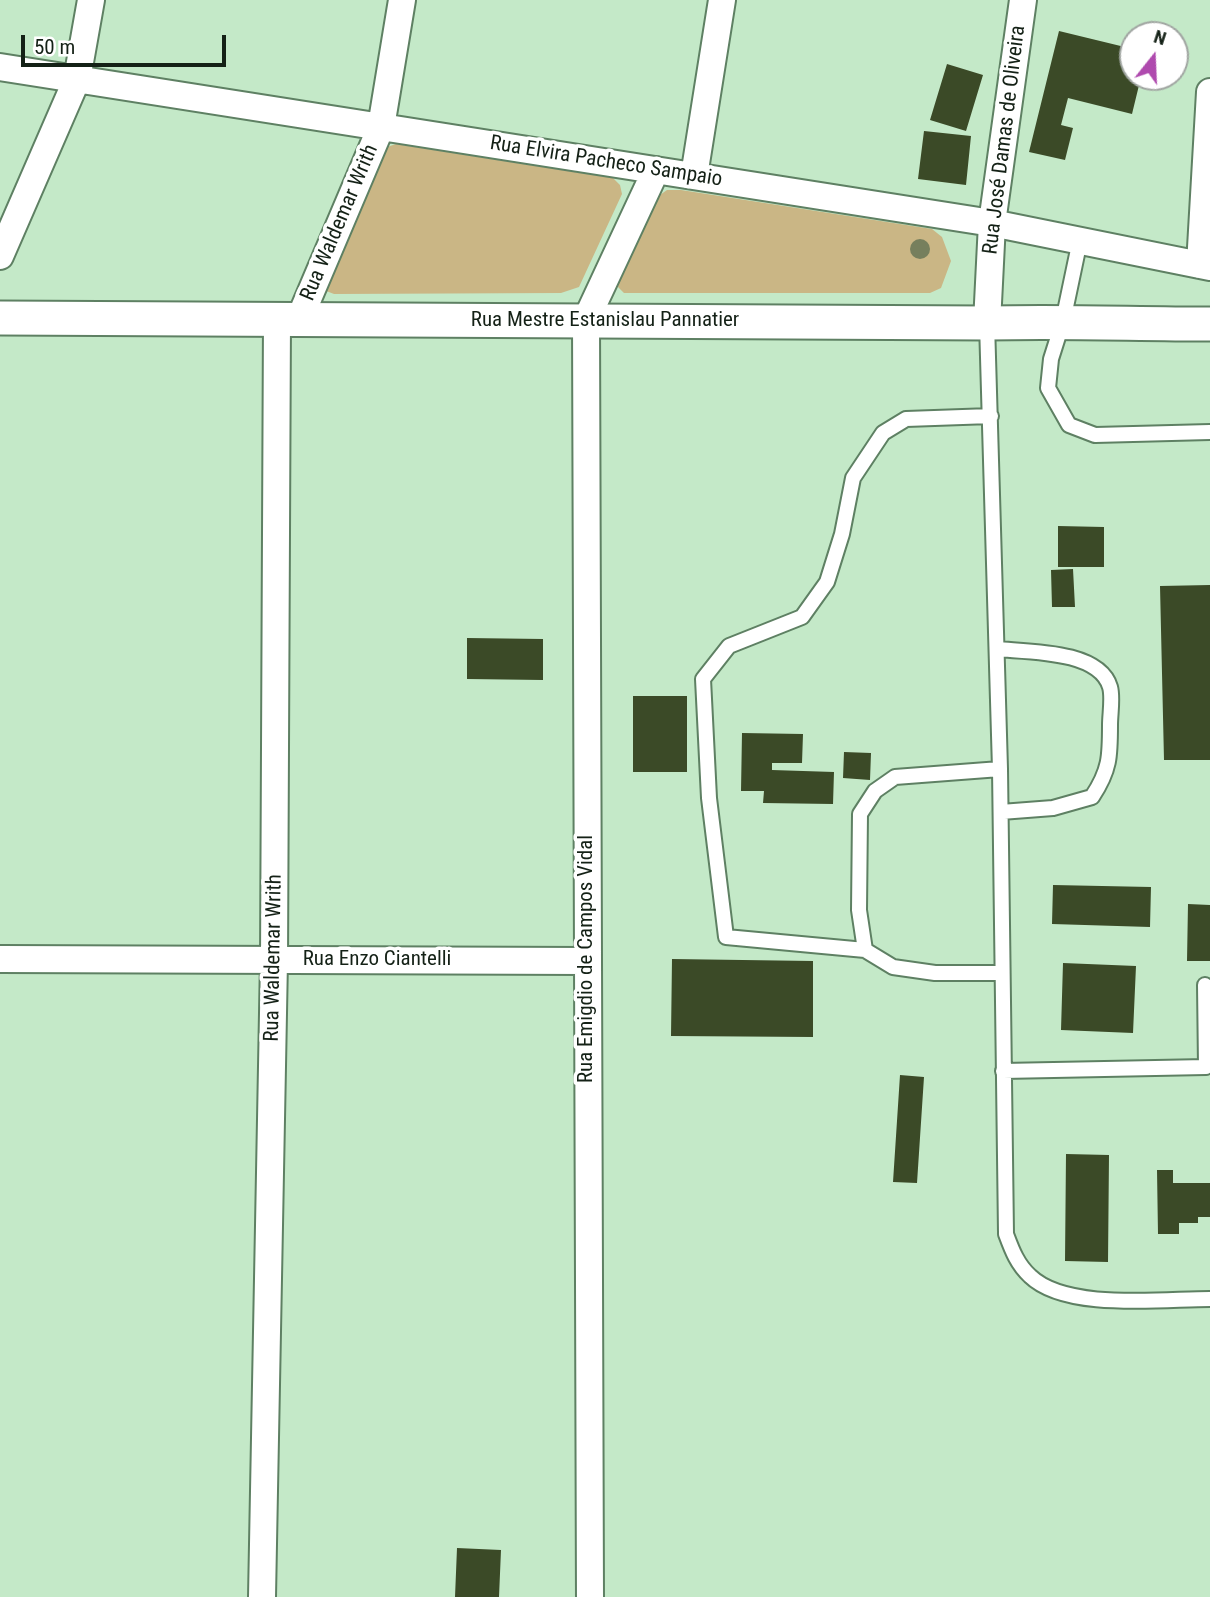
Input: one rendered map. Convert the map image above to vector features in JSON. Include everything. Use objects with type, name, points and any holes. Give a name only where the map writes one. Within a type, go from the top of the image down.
[{"type":"street","points":[[0,256],[78,79],[91,0]]},
{"type":"street","name":"Rua Waldemar Writh","points":[[262,1597],[288,319],[381,127],[402,0]]},
{"type":"street","points":[[694,176],[722,0]]},
{"type":"street","name":"Rua José Damas de Oliveira","points":[[988,323],[992,223],[1023,0]]},
{"type":"street","name":"Rua Elvira Pacheco Sampaio","points":[[0,67],[992,223],[1205,266]]},
{"type":"street","points":[[1205,266],[1210,92]]},
{"type":"street","points":[[586,320],[656,170]]},
{"type":"street","name":"Rua Mestre Estanislau Pannatier","points":[[0,318],[988,323],[1063,321],[1106,324],[1210,324]]},
{"type":"street","name":"Rua Emigdio de Campos Vidal","points":[[586,320],[590,1597]]},
{"type":"street","name":"Rua Enzo Ciantelli","points":[[0,959],[587,961]]},
{"type":"lane","points":[[1080,240],[1063,321],[1051,359],[1048,388],[1069,425],[1095,435],[1210,432]]},
{"type":"lane","points":[[988,323],[1001,812],[1006,1234],[1015,1258],[1031,1277],[1056,1293],[1094,1300],[1210,1299]]},
{"type":"lane","points":[[991,416],[906,418],[883,433],[853,478],[842,534],[827,582],[802,617],[729,646],[703,679],[709,798],[726,937],[865,950],[893,967],[935,973],[1002,973]]},
{"type":"lane","points":[[997,649],[1071,657],[1097,667],[1110,686],[1110,755],[1104,779],[1092,797],[1053,808],[1001,812]]},
{"type":"lane","points":[[865,950],[859,910],[860,814],[875,791],[895,777],[1000,769]]},
{"type":"lane","points":[[1003,1071],[1206,1067],[1205,985]]},
{"type":"shaded area","points":[[396,144],[613,178],[620,185],[622,194],[579,287],[561,293],[334,294],[321,289],[378,150]]},
{"type":"shaded area","points":[[667,190],[932,229],[942,237],[951,261],[941,288],[930,293],[624,293],[618,287],[616,276],[653,200]]},
{"type":"building","points":[[1059,31],[1119,46],[1119,91],[1138,91],[1132,114],[1068,98],[1061,125],[1073,128],[1065,160],[1029,152]]},
{"type":"building","points":[[947,64],[983,75],[966,131],[930,120]]},
{"type":"building","points":[[924,131],[971,136],[966,185],[918,179]]},
{"type":"building","points":[[1058,526],[1104,527],[1104,567],[1058,567]]},
{"type":"building","points":[[1073,569],[1075,607],[1052,607],[1051,570]]},
{"type":"building","points":[[1210,585],[1210,760],[1164,760],[1160,586]]},
{"type":"building","points":[[467,638],[543,639],[543,680],[467,679]]},
{"type":"building","points":[[633,696],[687,696],[687,772],[633,772]]},
{"type":"building","points":[[742,733],[803,734],[802,763],[772,763],[772,770],[834,772],[833,804],[763,803],[764,791],[741,791]]},
{"type":"building","points":[[844,752],[871,753],[870,780],[843,778]]},
{"type":"building","points":[[1053,885],[1151,887],[1150,927],[1052,924]]},
{"type":"building","points":[[1188,904],[1210,905],[1210,961],[1187,961]]},
{"type":"building","points":[[672,959],[813,961],[813,1037],[671,1036]]},
{"type":"building","points":[[1063,963],[1136,966],[1133,1033],[1061,1030]]},
{"type":"building","points":[[900,1075],[924,1077],[917,1183],[893,1182]]},
{"type":"building","points":[[1066,1154],[1109,1155],[1108,1262],[1065,1261]]},
{"type":"building","points":[[1157,1170],[1173,1170],[1173,1183],[1210,1183],[1210,1217],[1198,1217],[1198,1223],[1179,1223],[1179,1234],[1158,1234]]},
{"type":"building","points":[[457,1548],[501,1550],[499,1597],[455,1597]]}]
